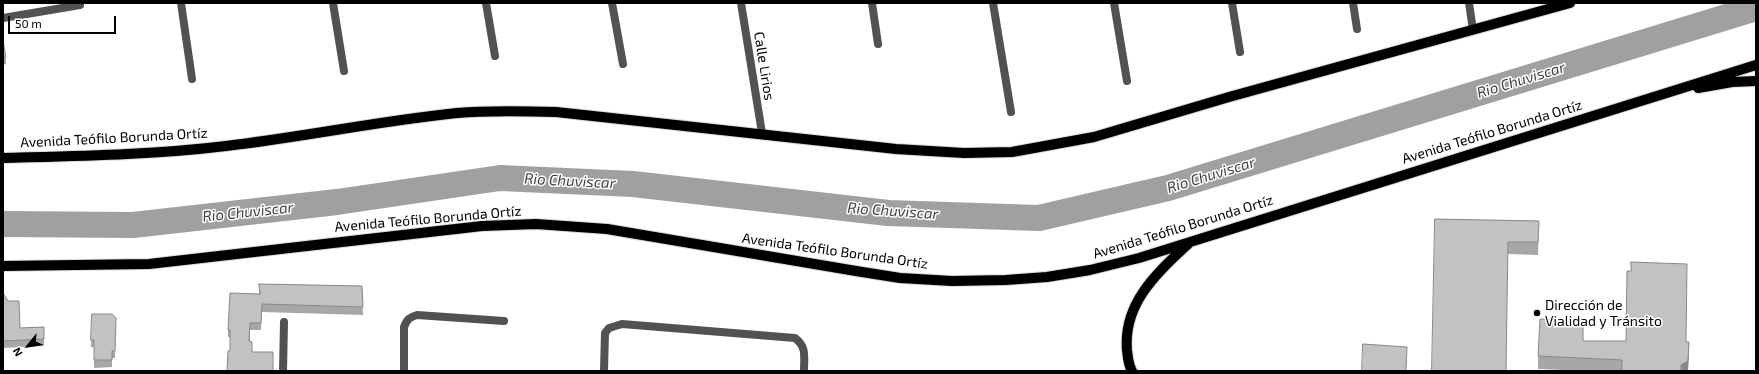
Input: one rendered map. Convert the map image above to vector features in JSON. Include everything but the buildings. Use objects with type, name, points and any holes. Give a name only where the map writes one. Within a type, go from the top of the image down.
[{"type":"main road","name":"Avenida Teófilo Borunda Ortíz","points":[[3,158],[135,153],[218,147],[401,120],[458,113],[507,110],[556,112],[762,133],[896,149],[964,153],[1012,152],[1094,137],[1229,97],[1570,3]]},
{"type":"main road","name":"Avenida Teófilo Borunda Ortíz","points":[[3,266],[148,264],[482,226],[536,224],[607,229],[900,278],[952,281],[1006,280],[1047,277],[1090,270],[1138,258],[1756,65]]},
{"type":"main road","points":[[1655,96],[1732,82],[1756,81]]},
{"type":"main road","points":[[1132,371],[1129,366],[1126,337],[1134,307],[1146,285],[1159,270],[1192,241]]},
{"type":"street","points":[[181,3],[192,79]]},
{"type":"street","points":[[333,3],[344,71]]},
{"type":"street","points":[[486,3],[495,56]]},
{"type":"street","points":[[612,3],[623,64]]},
{"type":"street","name":"Calle Lirios","points":[[741,3],[762,133]]},
{"type":"street","points":[[872,3],[878,44]]},
{"type":"street","points":[[993,3],[1011,112]]},
{"type":"street","points":[[1114,3],[1127,81]]},
{"type":"street","points":[[1232,3],[1240,52]]},
{"type":"street","points":[[1353,3],[1357,29]]},
{"type":"street","points":[[1469,3],[1473,30]]},
{"type":"street","points":[[3,18],[80,5]]},
{"type":"street","points":[[404,371],[404,327],[406,321],[411,317],[417,315],[504,321]]},
{"type":"street","points":[[283,371],[284,322]]},
{"type":"street","points":[[604,371],[605,334],[609,328],[622,324],[795,338],[805,349],[804,371]]},
{"type":"waterway","name":"Rio Chuviscar","points":[[3,224],[133,225],[337,202],[500,178],[633,184],[888,213],[1039,218],[1168,188],[1756,8]]},
{"type":"place","name":"Dirección de Vialidad y Tránsito","points":[[1537,313]]}]
